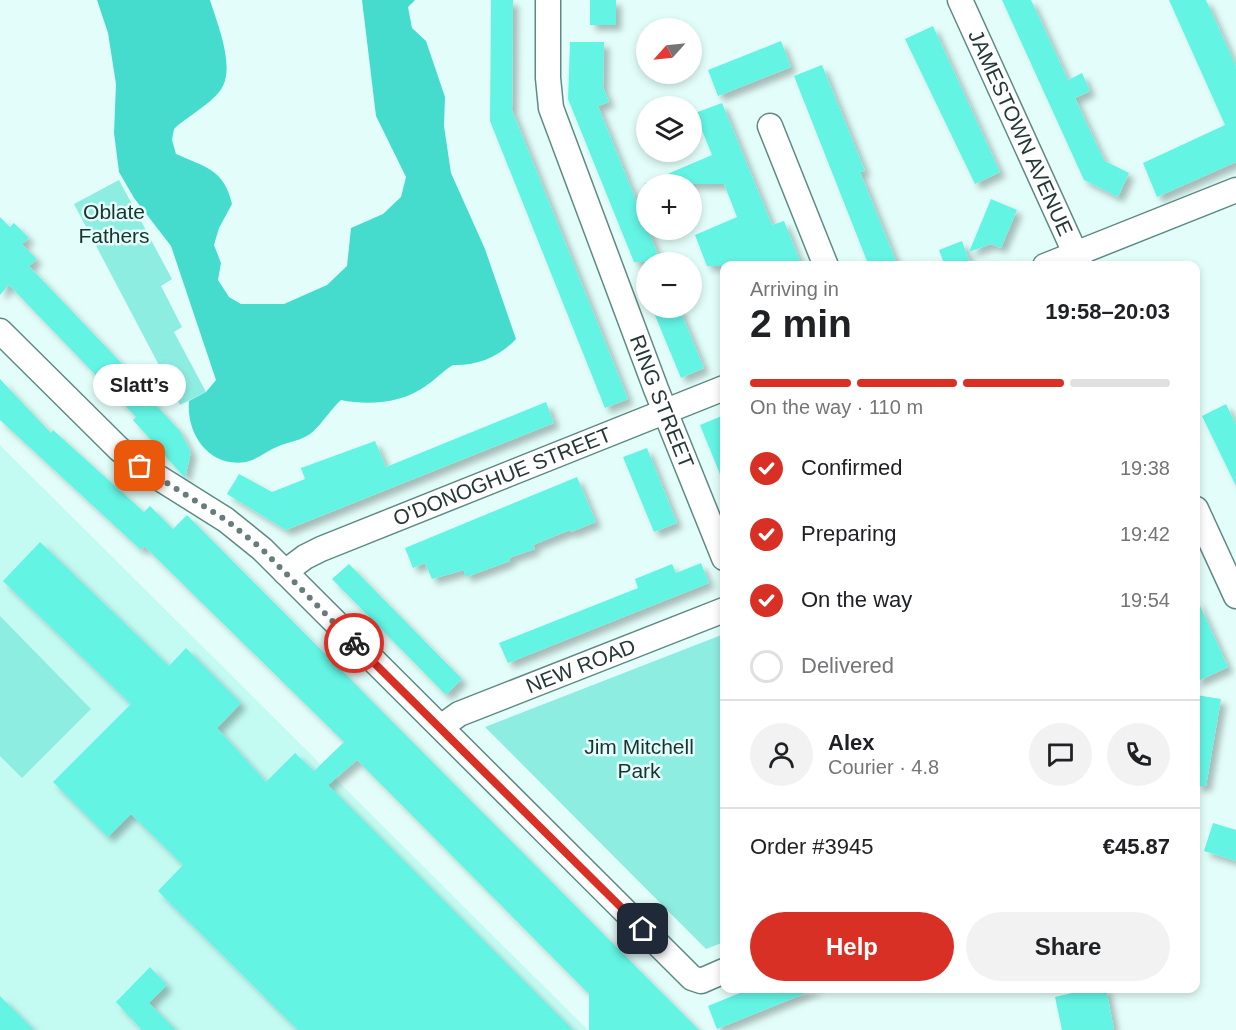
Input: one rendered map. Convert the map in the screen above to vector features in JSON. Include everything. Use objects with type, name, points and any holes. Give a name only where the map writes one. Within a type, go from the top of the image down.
[{"type":"street","name":"RING STREET","points":[[548,0],[550,108],[665,411],[720,548]]},
{"type":"street","name":"JAMESTOWN AVENUE","points":[[960,0],[1079,260]]},
{"type":"street","points":[[770,126],[824,261]]},
{"type":"street","points":[[1079,260],[1236,190]]},
{"type":"street","points":[[0,331],[119,449],[140,466],[226,520],[285,572],[696,979],[701,981],[720,973]]},
{"type":"street","name":"O'DONOGHUE STREET","points":[[285,572],[305,557],[321,549],[720,390]]},
{"type":"street","points":[[1200,518],[1236,596]]},
{"type":"street","name":"NEW ROAD","points":[[441,727],[459,714],[720,612]]},
{"type":"shaded area","points":[[97,0],[210,0],[226,55],[226,77],[219,92],[207,104],[174,129],[172,140],[176,154],[212,171],[224,183],[228,192],[232,204],[219,228],[214,245],[221,263],[218,280],[229,297],[241,304],[284,304],[327,285],[347,266],[351,228],[383,214],[401,197],[406,177],[376,116],[362,0],[415,0],[408,7],[412,28],[426,41],[445,97],[444,126],[451,173],[485,249],[516,339],[502,351],[487,359],[471,364],[453,365],[408,396],[374,403],[341,400],[310,434],[250,461],[221,460],[211,454],[202,446],[191,425],[189,401],[206,392],[216,380],[171,246],[134,198],[119,172],[114,133],[116,84],[108,33]]},
{"type":"shaded area","points":[[0,445],[15,460],[588,1030],[0,1030]]},
{"type":"green space","name":"Oblate Fathers","points":[[119,180],[172,279],[161,286],[182,327],[174,332],[206,392],[180,405],[74,204]]},
{"type":"green space","points":[[0,616],[91,709],[22,778],[0,756]]},
{"type":"green space","name":"Jim Mitchell Park","points":[[720,636],[720,944],[706,949],[485,727]]},
{"type":"building","points":[[491,0],[513,0],[512,110],[628,399],[605,408],[490,121]]},
{"type":"building","points":[[590,0],[616,0],[616,25],[590,25]]},
{"type":"building","points":[[1002,0],[1031,0],[1068,80],[1082,73],[1090,91],[1075,98],[1099,150],[1105,161],[1129,173],[1118,197],[1084,180]]},
{"type":"building","points":[[1169,0],[1206,0],[1236,66],[1236,162],[1157,197],[1143,163],[1225,125]]},
{"type":"building","points":[[933,26],[1000,172],[975,184],[905,39]]},
{"type":"building","points":[[781,41],[791,67],[718,96],[708,70]]},
{"type":"building","points":[[570,42],[604,42],[603,87],[609,102],[598,106],[636,200],[636,240],[652,240],[657,252],[636,252],[636,262],[634,262],[568,99]]},
{"type":"building","points":[[822,65],[865,171],[860,172],[896,261],[867,261],[794,76]]},
{"type":"building","points":[[722,103],[772,225],[784,221],[800,261],[720,261],[720,266],[707,266],[697,240],[702,240],[702,232],[737,217],[724,184],[702,184],[702,174],[667,174],[696,162],[702,162],[702,159],[712,155],[702,130],[702,110]]},
{"type":"building","points":[[991,199],[1017,210],[1001,248],[991,244],[969,252]]},
{"type":"building","points":[[0,217],[10,227],[14,223],[29,238],[22,244],[37,259],[29,266],[147,390],[144,392],[180,431],[191,452],[185,478],[133,420],[136,417],[9,285],[0,295]]},
{"type":"building","points":[[962,241],[969,261],[943,261],[939,250]]},
{"type":"building","points":[[656,318],[683,318],[704,368],[681,378]]},
{"type":"building","points":[[0,379],[51,433],[53,430],[144,512],[150,506],[173,529],[187,515],[699,1030],[589,1030],[589,994],[357,760],[328,785],[573,1030],[298,1030],[158,891],[183,865],[131,814],[108,837],[53,782],[131,704],[3,581],[40,542],[169,666],[186,648],[241,703],[217,728],[266,782],[295,753],[314,771],[344,742],[144,546],[141,550],[0,420]]},
{"type":"building","points":[[546,402],[554,423],[286,530],[227,494],[239,474],[272,492],[305,479],[301,468],[375,441],[386,467]]},
{"type":"building","points":[[1226,404],[1236,425],[1236,486],[1202,416]]},
{"type":"building","points":[[720,417],[720,474],[700,425]]},
{"type":"building","points":[[647,448],[677,523],[654,532],[623,457]]},
{"type":"building","points":[[577,477],[596,522],[533,545],[535,549],[509,558],[510,561],[466,577],[464,570],[432,579],[425,563],[413,568],[405,548]]},
{"type":"building","points":[[701,563],[709,583],[508,663],[499,643],[638,588],[635,579],[672,564],[676,573]]},
{"type":"building","points":[[349,564],[462,679],[446,695],[332,579]]},
{"type":"building","points":[[1200,606],[1228,667],[1200,680]]},
{"type":"building","points":[[1200,696],[1221,699],[1206,786],[1200,786]]},
{"type":"building","points":[[1213,823],[1236,830],[1236,861],[1204,851]]},
{"type":"building","points":[[150,967],[167,985],[149,1003],[176,1030],[142,1030],[116,1002]]},
{"type":"building","points":[[740,993],[806,993],[717,1029],[708,1006]]},
{"type":"building","points":[[1072,993],[1107,993],[1114,1030],[1062,1030],[1055,997]]},
{"type":"building","points":[[0,996],[34,1030],[0,1030]]},
{"type":"way so far","points":[[140,466],[203,504],[262,549],[354,643]]},
{"type":"place","name":"Slatt’s","points":[[140,466]]},
{"type":"route","points":[[354,643],[426,711],[643,929]]}]
